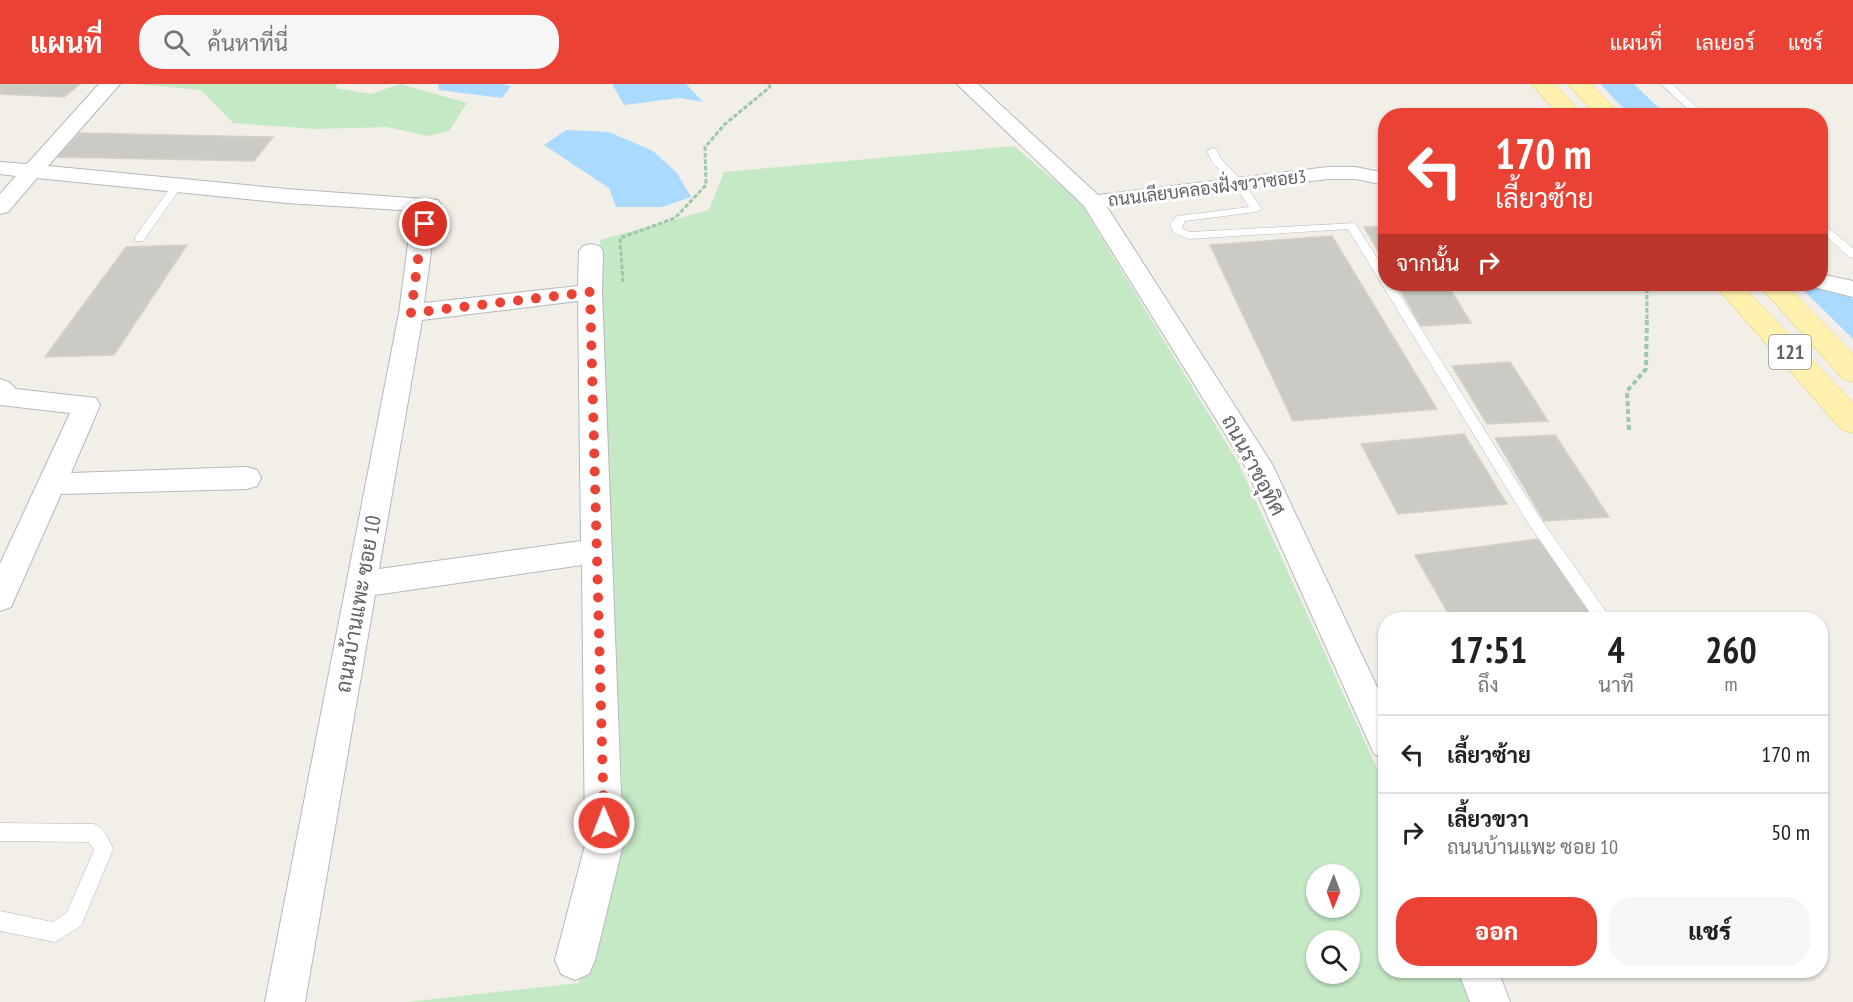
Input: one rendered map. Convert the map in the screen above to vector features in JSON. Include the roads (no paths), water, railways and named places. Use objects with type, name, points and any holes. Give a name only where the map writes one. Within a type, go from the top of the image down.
[{"type":"main road","points":[[1543,84],[1565,108]]},
{"type":"main road","points":[[1579,84],[1602,108]]},
{"type":"main road","name":"121","points":[[1734,291],[1853,422]]},
{"type":"main road","points":[[1737,291],[1752,310]]},
{"type":"main road","points":[[1772,291],[1795,311]]},
{"type":"main road","name":"121","points":[[1777,291],[1853,372]]},
{"type":"street","points":[[0,207],[110,84]]},
{"type":"street","name":"ถนนเลียบคลองฝั่งขวาซอย3","points":[[967,84],[1093,202],[1328,173],[1355,173],[1378,177]]},
{"type":"street","points":[[0,168],[177,186]]},
{"type":"street","name":"ถนนบ้านแพะ ซอย 10","points":[[177,186],[430,205],[420,244],[411,313],[285,1002]]},
{"type":"street","name":"ถนนราชอุทิศ","points":[[1093,202],[1258,464],[1378,726]]},
{"type":"street","points":[[575,960],[604,845],[590,292],[591,251]]},
{"type":"street","points":[[1828,284],[1853,290]]},
{"type":"street","points":[[411,313],[590,292]]},
{"type":"street","points":[[0,388],[8,398],[87,405],[0,598]]},
{"type":"street","points":[[51,484],[247,478]]},
{"type":"street","points":[[362,584],[597,551]]},
{"type":"street","points":[[1481,978],[1490,1002]]},
{"type":"lane","points":[[1666,84],[1692,108]]},
{"type":"lane","points":[[1212,151],[1216,160],[1239,184],[1256,209],[1181,218],[1176,224],[1177,230],[1188,236],[1351,225],[1378,268]]},
{"type":"lane","points":[[139,239],[177,186]]},
{"type":"lane","points":[[1828,231],[1853,254]]},
{"type":"lane","points":[[1392,291],[1533,519],[1598,612]]},
{"type":"lane","points":[[0,832],[93,833],[104,849],[74,919],[55,932],[0,921]]},
{"type":"water","points":[[438,84],[511,86],[502,98],[439,90]]},
{"type":"water","points":[[612,84],[686,84],[703,102],[679,98],[624,105]]},
{"type":"water","points":[[1600,84],[1634,84],[1659,108],[1623,108]]},
{"type":"water","points":[[566,130],[609,132],[653,151],[677,173],[691,197],[662,207],[616,207],[609,188],[544,145]]},
{"type":"water","points":[[1828,275],[1853,299],[1853,339],[1804,291],[1828,291]]}]
